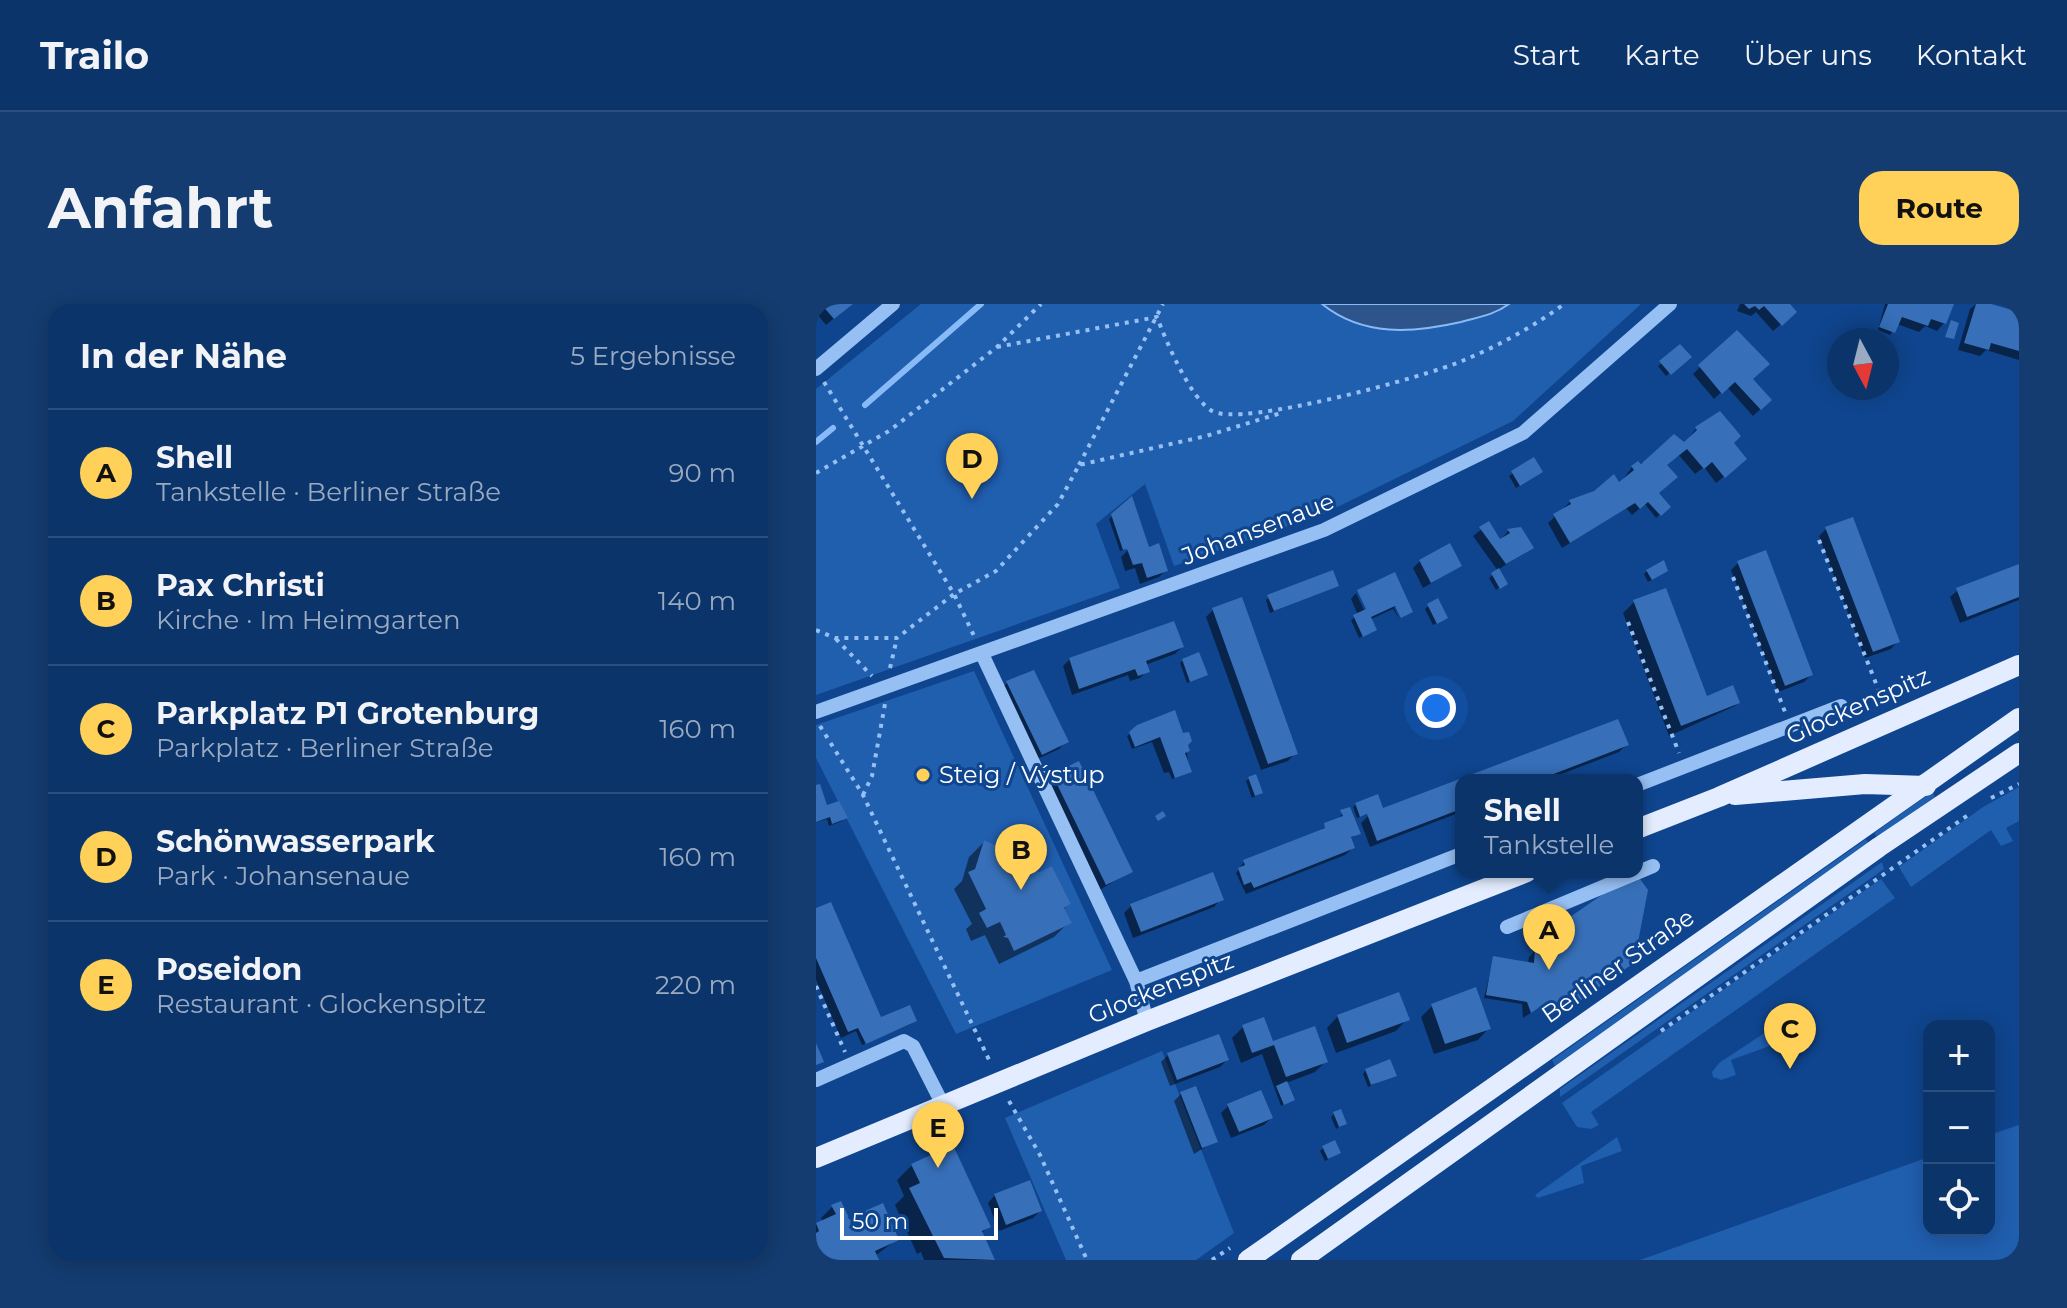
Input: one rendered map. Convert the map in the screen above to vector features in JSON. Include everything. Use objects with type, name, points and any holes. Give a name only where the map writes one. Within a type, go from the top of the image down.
[{"type":"main road","name":"Glockenspitz","points":[[1643,827],[1719,797],[2019,665]]},
{"type":"main road","name":"Berliner Straße","points":[[1248,1260],[2019,718]]},
{"type":"main road","points":[[1312,1256],[1979,777],[2019,753]]},
{"type":"main road","name":"Glockenspitz","points":[[1719,797],[1865,784],[1923,786],[1979,777]]},
{"type":"main road","name":"Glockenspitz","points":[[816,1158],[1147,1021],[1512,878]]},
{"type":"street","points":[[816,369],[893,304]]},
{"type":"street","name":"Johansenaue","points":[[816,712],[1324,530],[1523,433],[1670,304]]},
{"type":"street","points":[[982,654],[1136,981],[1147,1021]]},
{"type":"street","name":"Glockenspitz","points":[[1643,783],[1841,706]]},
{"type":"street","name":"Glockenspitz","points":[[1136,981],[1455,856]]},
{"type":"street","points":[[1643,870],[1653,866]]},
{"type":"street","points":[[1507,927],[1624,878]]},
{"type":"street","points":[[816,1080],[904,1041],[913,1046],[943,1105]]},
{"type":"path","points":[[816,473],[861,444],[889,431],[997,347],[1041,304]]},
{"type":"path","points":[[835,638],[897,638],[954,594],[996,571],[1058,504],[1163,304]]},
{"type":"path","points":[[1079,465],[1206,436],[1461,362],[1564,304]]},
{"type":"path","points":[[997,347],[1157,317]]},
{"type":"path","points":[[1157,317],[1173,359],[1211,411],[1233,417],[1291,410]]},
{"type":"path","points":[[816,369],[954,594],[982,654]]},
{"type":"path","points":[[1819,540],[1879,691]]},
{"type":"path","points":[[1733,577],[1791,725]]},
{"type":"path","points":[[1628,622],[1684,766]]},
{"type":"path","points":[[816,630],[835,638],[885,689]]},
{"type":"path","points":[[863,795],[872,776],[885,711],[885,689],[897,638]]},
{"type":"path","points":[[816,721],[863,795],[999,1081],[1040,1155],[1087,1260]]},
{"type":"path","points":[[1987,801],[2019,784]]},
{"type":"path","points":[[1657,1033],[1976,809]]},
{"type":"path","points":[[816,986],[851,1065]]},
{"type":"shaded area","points":[[921,304],[1322,304],[1496,313],[1509,304],[1641,304],[1513,421],[1323,514],[1174,566],[1145,484],[1096,524],[1120,588],[816,695],[816,389]]},
{"type":"shaded area","points":[[1322,304],[1509,304],[1492,313],[1461,322],[1389,330],[1354,322]]},
{"type":"shaded area","points":[[974,671],[1112,970],[956,1034],[816,758],[816,725]],"holes":[[[984,840],[1010,852],[1017,849],[1030,876],[1052,866],[1071,904],[1064,908],[1071,923],[1014,950],[1008,938],[1003,938],[1006,935],[1000,922],[987,928],[980,913],[986,909],[968,872],[975,869]]]},
{"type":"shaded area","points":[[2019,787],[2019,821],[2006,828],[2013,841],[2001,846],[1991,830],[1911,887],[1899,867],[1983,807]]},
{"type":"shaded area","points":[[1932,792],[1936,798],[1878,838],[1874,833]]},
{"type":"shaded area","points":[[1866,839],[1869,844],[1555,1066],[1552,1060]]},
{"type":"shaded area","points":[[1882,862],[1884,869],[1560,1097],[1560,1089]]},
{"type":"shaded area","points":[[1881,879],[1895,898],[1591,1112],[1599,1125],[1591,1129],[1577,1127],[1562,1103]]},
{"type":"shaded area","points":[[1769,1030],[1775,1044],[1731,1060],[1736,1075],[1721,1080],[1713,1077],[1712,1072],[1719,1063]]},
{"type":"shaded area","points":[[1162,1051],[1234,1233],[1196,1260],[1066,1260],[1005,1118]]},
{"type":"shaded area","points":[[2019,1125],[2019,1260],[1640,1260],[1923,1159],[1923,1236],[1995,1236],[1995,1133]]},
{"type":"shaded area","points":[[1617,1137],[1622,1151],[1581,1166],[1584,1183],[1538,1198],[1535,1195]]},
{"type":"building","points":[[821,304],[853,304],[834,319]]},
{"type":"building","points":[[1744,304],[1790,304],[1797,312],[1782,326],[1764,306],[1759,310],[1755,306],[1749,309]]},
{"type":"building","points":[[1888,304],[1954,304],[1946,324],[1931,319],[1928,326],[1902,317],[1897,328],[1879,327]]},
{"type":"building","points":[[1976,304],[1991,304],[2019,312],[2019,351],[1991,343],[1989,350],[1964,343]]},
{"type":"building","points":[[1951,320],[1959,323],[1954,339],[1945,337]]},
{"type":"building","points":[[1737,330],[1770,364],[1753,379],[1772,400],[1761,410],[1735,382],[1722,394],[1698,365]]},
{"type":"building","points":[[1680,344],[1692,357],[1671,375],[1659,361]]},
{"type":"building","points":[[1720,411],[1741,436],[1734,443],[1747,459],[1725,478],[1712,462],[1704,469],[1687,449],[1667,465],[1678,477],[1659,493],[1671,507],[1661,516],[1648,502],[1640,509],[1635,503],[1570,543],[1553,514],[1571,504],[1569,500],[1594,491],[1614,474],[1619,482],[1634,470],[1631,466],[1638,461],[1641,464],[1674,434],[1684,442],[1697,430],[1695,427]]},
{"type":"building","points":[[1534,457],[1543,472],[1520,486],[1511,471]]},
{"type":"building","points":[[1132,496],[1149,547],[1159,543],[1168,571],[1147,578],[1142,563],[1133,565],[1127,549],[1123,550],[1111,514]]},
{"type":"building","points":[[1853,517],[1900,642],[1873,652],[1825,527]]},
{"type":"building","points":[[1489,521],[1500,539],[1510,533],[1507,529],[1521,527],[1534,548],[1506,564],[1479,527]]},
{"type":"building","points":[[1450,543],[1462,566],[1431,583],[1419,560]]},
{"type":"building","points":[[1766,550],[1813,675],[1785,686],[1737,561]]},
{"type":"building","points":[[1664,560],[1668,571],[1652,580],[1646,570]]},
{"type":"building","points":[[2019,564],[2019,597],[1967,617],[1956,588]]},
{"type":"building","points":[[1499,568],[1508,584],[1500,589],[1491,573]]},
{"type":"building","points":[[1333,570],[1339,586],[1274,611],[1267,595]]},
{"type":"building","points":[[1395,572],[1413,612],[1401,618],[1395,606],[1371,617],[1377,630],[1363,637],[1353,615],[1366,609],[1357,590]]},
{"type":"building","points":[[1666,588],[1707,696],[1733,685],[1740,703],[1681,726],[1633,600]]},
{"type":"building","points":[[1242,597],[1298,754],[1268,764],[1212,608]]},
{"type":"building","points":[[1438,598],[1448,618],[1437,624],[1427,604]]},
{"type":"building","points":[[1174,621],[1184,647],[1146,661],[1150,672],[1138,676],[1135,669],[1079,689],[1069,658]]},
{"type":"building","points":[[1199,652],[1208,675],[1190,682],[1182,659]]},
{"type":"building","points":[[1034,670],[1069,742],[1042,755],[1006,681]]},
{"type":"building","points":[[1175,710],[1183,733],[1189,732],[1192,741],[1188,745],[1190,751],[1185,753],[1192,772],[1175,778],[1160,737],[1135,747],[1129,732],[1137,725]]},
{"type":"building","points":[[1618,719],[1629,745],[1554,774],[1473,774]]},
{"type":"building","points":[[1079,761],[1133,872],[1106,885],[1052,774]]},
{"type":"building","points":[[1256,774],[1263,793],[1255,796],[1248,777]]},
{"type":"building","points":[[1455,781],[1455,811],[1377,841],[1367,814],[1360,817],[1355,803],[1378,794],[1383,808]]},
{"type":"building","points":[[820,784],[827,805],[839,801],[848,818],[832,824],[830,817],[816,822],[816,785]]},
{"type":"building","points":[[1350,807],[1361,834],[1351,837],[1355,848],[1254,888],[1251,882],[1244,885],[1238,868],[1245,865],[1243,860],[1325,828],[1324,823],[1343,816],[1340,810]]},
{"type":"building","points":[[1163,811],[1166,816],[1158,821],[1155,816]]},
{"type":"building","points":[[984,840],[1010,852],[1017,848],[1023,860],[1037,854],[1042,863],[1037,866],[1039,872],[1052,866],[1071,904],[1064,908],[1072,923],[1014,951],[1008,938],[1003,937],[1006,935],[1000,922],[987,928],[979,913],[986,909],[968,872],[975,869]]},
{"type":"building","points":[[1213,872],[1224,900],[1141,932],[1130,904]]},
{"type":"building","points":[[1626,878],[1639,878],[1648,890],[1634,963],[1559,1015],[1549,1001],[1531,1013],[1527,1002],[1486,995],[1493,956],[1534,963],[1535,948],[1560,930],[1557,926]]},
{"type":"building","points":[[831,902],[881,1017],[910,1005],[917,1021],[866,1044],[858,1028],[848,1032],[816,958],[816,908]]},
{"type":"building","points":[[1476,987],[1491,1029],[1445,1044],[1431,1004]]},
{"type":"building","points":[[1399,992],[1410,1020],[1347,1043],[1337,1015]]},
{"type":"building","points":[[1264,1017],[1273,1041],[1315,1026],[1328,1062],[1286,1077],[1274,1045],[1252,1053],[1242,1025]]},
{"type":"building","points":[[1219,1034],[1229,1060],[1177,1080],[1167,1053]]},
{"type":"building","points":[[816,1043],[824,1062],[816,1065]]},
{"type":"building","points":[[1390,1059],[1397,1076],[1371,1085],[1365,1069]]},
{"type":"building","points":[[1287,1081],[1295,1100],[1284,1105],[1276,1086]]},
{"type":"building","points":[[1196,1086],[1218,1142],[1202,1148],[1180,1092]]},
{"type":"building","points":[[1261,1090],[1273,1118],[1239,1132],[1227,1104]]},
{"type":"building","points":[[1341,1109],[1347,1124],[1339,1127],[1333,1112]]},
{"type":"building","points":[[1335,1140],[1341,1153],[1328,1159],[1322,1146]]},
{"type":"building","points":[[953,1145],[991,1227],[982,1231],[995,1260],[944,1258],[909,1188],[920,1183],[911,1164]]},
{"type":"building","points":[[1030,1180],[1042,1211],[1006,1225],[994,1194]]},
{"type":"building","points":[[841,1201],[849,1218],[883,1203],[899,1240],[875,1251],[879,1260],[816,1260],[816,1233],[819,1231],[816,1223],[836,1214],[831,1205]]},
{"type":"waterway","points":[[865,405],[981,304]]},
{"type":"waterway","points":[[816,442],[833,428]]},
{"type":"place","name":"Schönwasserpark","points":[[972,499]]},
{"type":"place","name":"Steig / Výstup","points":[[923,775]]},
{"type":"place","name":"Pax Christi","points":[[1021,890]]},
{"type":"place","name":"Shell","points":[[1549,970]]},
{"type":"place","name":"Parkplatz P1 Grotenburg","points":[[1790,1069]]},
{"type":"place","name":"Poseidon","points":[[938,1168]]}]
